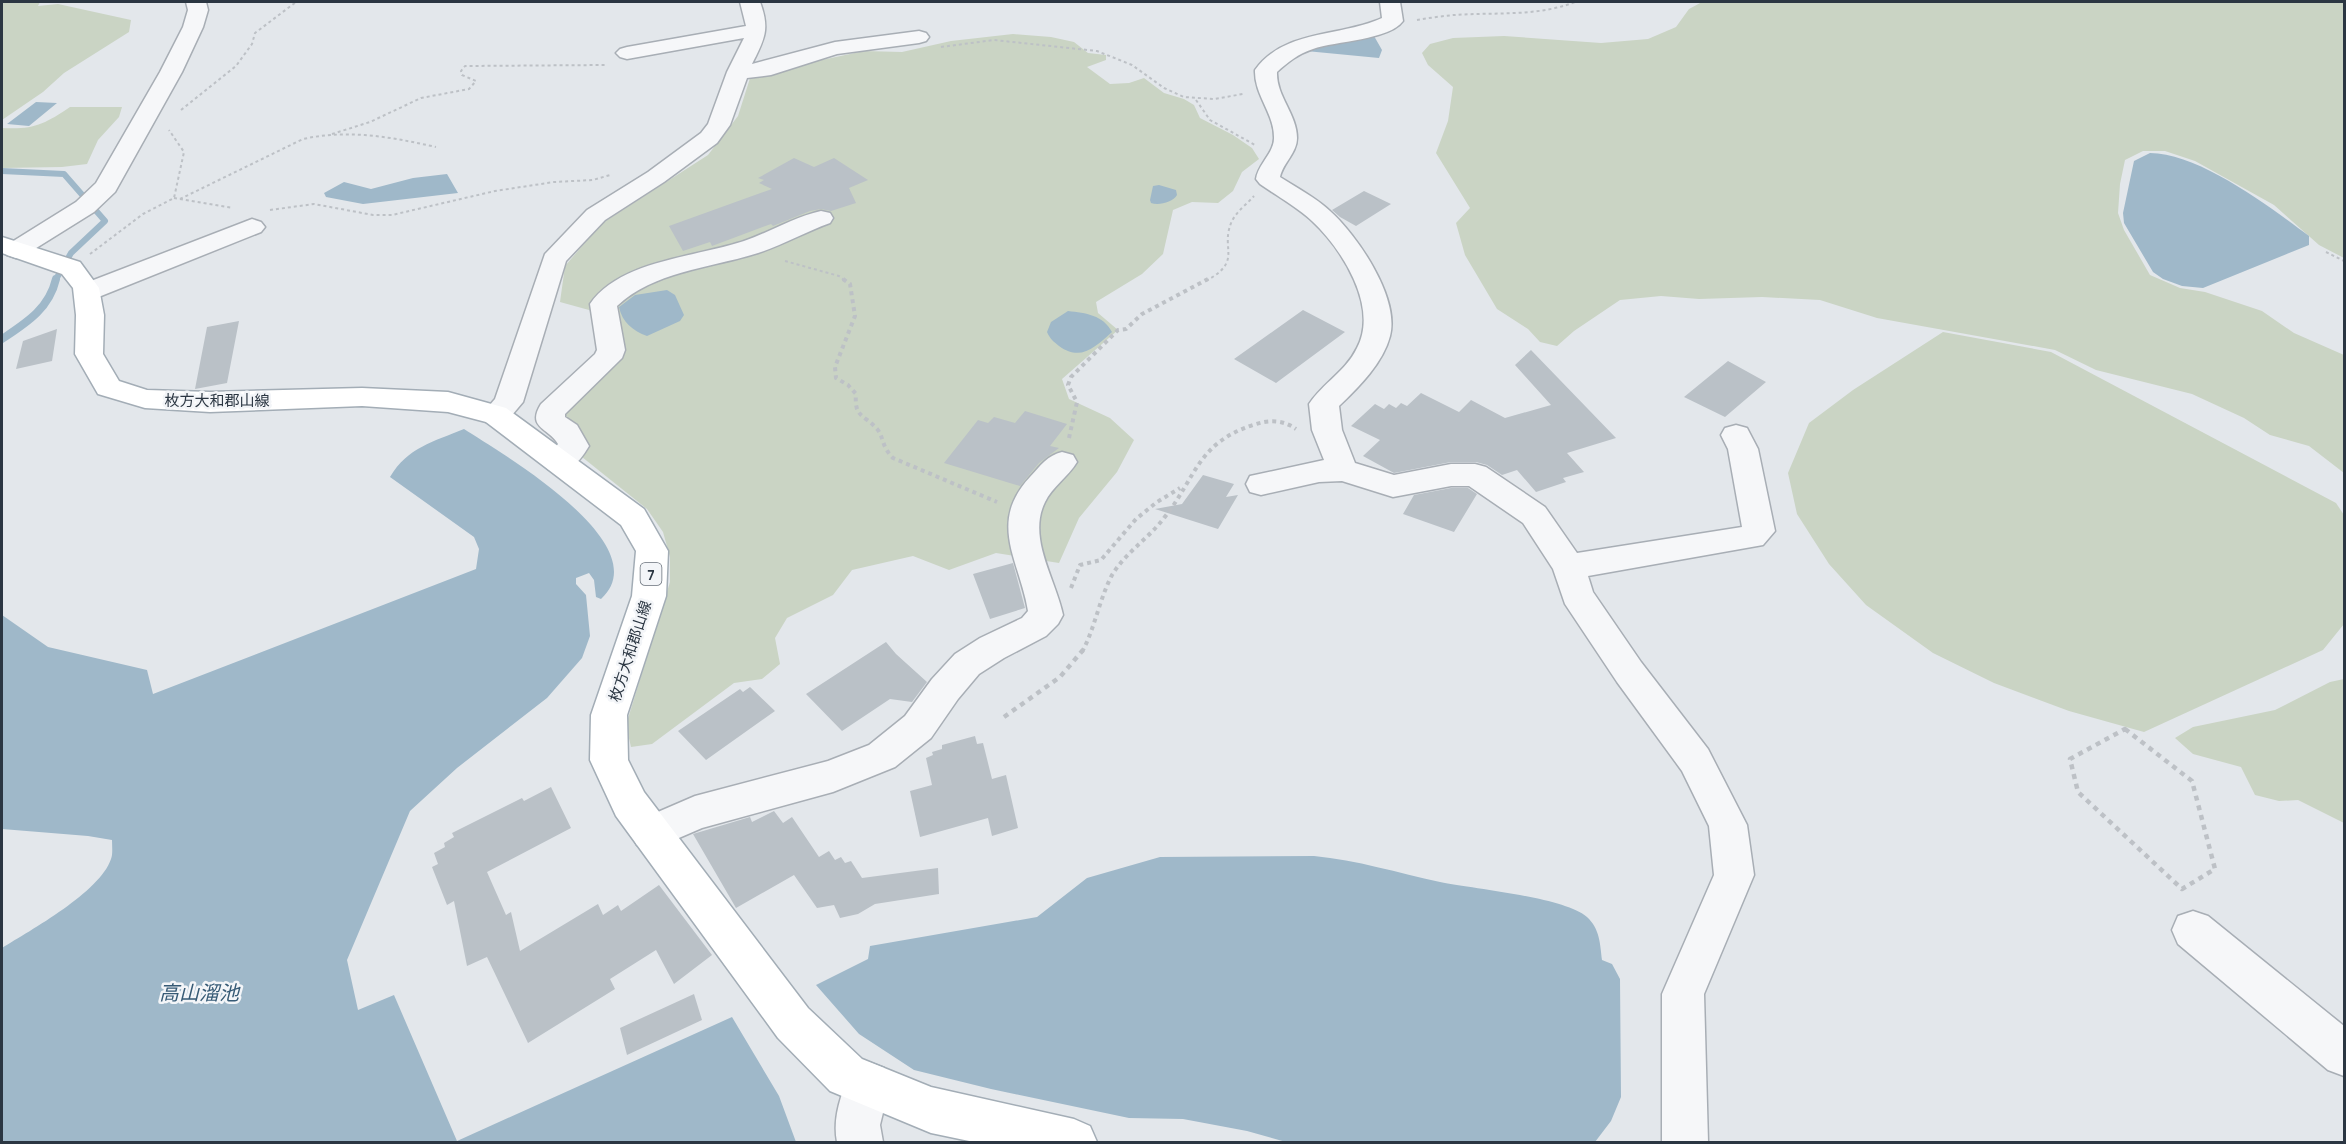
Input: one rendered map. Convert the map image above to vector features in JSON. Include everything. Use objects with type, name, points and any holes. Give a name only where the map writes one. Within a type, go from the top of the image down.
[{"type":"main road","points":[[6,251],[79,280]]},
{"type":"main road","name":"枚方大和郡山線","points":[[79,280],[90,315],[89,354],[108,387],[145,399],[210,402],[362,397],[448,402],[496,416],[633,517],[652,551],[649,596],[609,715],[609,760],[630,804],[793,1023],[846,1075],[931,1110],[1074,1143]]},
{"type":"street","points":[[6,251],[86,207],[106,187],[171,72],[192,27],[198,10],[196,2]]},
{"type":"street","points":[[496,416],[508,402],[555,260],[575,234],[596,215],[656,177],[709,138],[719,125],[738,72],[754,39],[756,23],[750,2]]},
{"type":"street","points":[[1331,470],[1324,404],[1350,379],[1371,347],[1378,325],[1374,299],[1342,240],[1271,170],[1286,141],[1284,121],[1264,82],[1266,70],[1291,50],[1330,37],[1380,28],[1391,11]]},
{"type":"street","points":[[627,53],[663,48],[720,34],[755,31]]},
{"type":"street","points":[[738,72],[763,70],[835,48],[919,37]]},
{"type":"street","points":[[79,280],[252,216]]},
{"type":"street","points":[[559,462],[574,446],[566,432],[550,420],[551,411],[608,358],[611,350],[603,304],[612,293],[634,282],[677,267],[766,242],[805,223],[821,218]]},
{"type":"street","points":[[1569,567],[1752,537],[1759,531],[1743,449],[1736,435]]},
{"type":"street","points":[[651,833],[694,813],[833,776],[882,756],[918,727],[945,689],[967,664],[992,648],[1034,627],[1046,615],[1044,599],[1028,558],[1022,524],[1031,497],[1062,462]]},
{"type":"street","points":[[1261,484],[1331,470],[1393,486],[1452,475],[1475,475],[1534,515],[1569,567],[1578,595],[1629,672],[1695,760],[1728,825],[1734,875],[1683,994],[1685,1143]]},
{"type":"street","points":[[2193,930],[2344,1054]]},
{"type":"street","points":[[860,1143],[857,1125],[868,1084]]},
{"type":"path","points":[[178,112],[237,67],[254,40],[255,33],[296,2]]},
{"type":"path","points":[[1391,11],[1408,22],[1454,15],[1508,14],[1565,6],[1575,2]]},
{"type":"path","points":[[938,48],[994,40],[1097,51],[1112,55],[1137,68],[1167,90],[1196,99],[1236,96],[1267,88]]},
{"type":"path","points":[[180,199],[303,139],[332,134],[370,122],[421,98],[469,89],[476,81],[462,75],[461,71],[465,66],[611,64],[627,53]]},
{"type":"path","points":[[1062,462],[1077,402],[1068,385],[1071,377],[1118,330],[1126,329],[1142,314],[1220,273],[1227,264],[1232,246],[1230,227],[1236,214],[1271,170],[1248,141],[1210,120],[1196,99]]},
{"type":"path","points":[[168,128],[173,139],[184,152],[174,198]]},
{"type":"path","points":[[332,134],[393,137],[436,147]]},
{"type":"path","points":[[79,280],[143,214],[174,198],[252,216],[314,204],[373,215],[392,215],[521,186],[593,180],[639,170],[656,177]]},
{"type":"path","points":[[746,249],[839,276],[850,284],[855,316],[835,367],[836,378],[849,385],[856,394],[855,405],[858,414],[878,430],[884,448],[893,458],[1026,513]]},
{"type":"path","points":[[2326,252],[2344,261]]},
{"type":"path","points":[[1004,717],[1055,682],[1077,660],[1090,634],[1109,582],[1128,553],[1154,531],[1203,457],[1222,436],[1247,425],[1268,420],[1283,421],[1296,428],[1302,450],[1331,470]]},
{"type":"path","points":[[1046,615],[1068,595],[1080,565],[1101,560],[1117,538],[1141,515],[1182,488]]},
{"type":"path","points":[[2124,729],[2192,781],[2215,869],[2182,889],[2078,792],[2070,759],[2124,729]]},
{"type":"green space","points":[[2,2],[40,2],[38,6],[58,4],[131,20],[129,32],[64,73],[43,92],[2,120]]},
{"type":"green space","points":[[1702,2],[2344,2],[2344,258],[2319,245],[2274,205],[2195,161],[2165,151],[2143,151],[2125,160],[2120,184],[2118,213],[2124,230],[2150,275],[2180,288],[2205,292],[2262,311],[2294,333],[2344,355],[2344,473],[2309,446],[2270,435],[2244,418],[2192,394],[2096,370],[2055,350],[1877,318],[1820,300],[1762,297],[1699,299],[1661,296],[1620,300],[1574,331],[1557,346],[1540,342],[1528,329],[1497,309],[1465,255],[1456,223],[1470,208],[1436,153],[1448,121],[1453,87],[1428,65],[1422,53],[1430,44],[1453,38],[1504,36],[1601,43],[1648,39],[1676,27],[1689,9]]},
{"type":"green space","points":[[1013,34],[1051,37],[1074,42],[1088,53],[1106,55],[1106,60],[1087,67],[1110,84],[1129,83],[1144,78],[1164,93],[1184,99],[1194,105],[1200,118],[1252,148],[1259,159],[1242,172],[1233,191],[1218,203],[1192,202],[1173,210],[1163,254],[1142,274],[1096,302],[1098,313],[1118,330],[1062,379],[1069,399],[1110,418],[1134,440],[1117,472],[1079,518],[1059,563],[996,553],[949,570],[913,556],[852,570],[833,595],[787,618],[775,638],[780,664],[762,679],[734,683],[652,744],[631,747],[626,725],[670,582],[670,557],[663,532],[647,509],[582,457],[586,441],[565,415],[569,403],[615,325],[589,310],[560,302],[565,266],[601,224],[708,155],[738,116],[751,75],[864,51],[902,52],[951,41]]},
{"type":"green space","points":[[70,107],[122,107],[119,117],[98,140],[87,164],[62,167],[2,168],[2,128],[38,125]]},
{"type":"green space","points":[[1943,332],[2051,352],[2336,503],[2344,515],[2344,624],[2323,650],[2144,732],[2069,711],[1994,683],[1933,653],[1866,605],[1829,564],[1797,514],[1788,473],[1809,423],[1853,390]]},
{"type":"green space","points":[[2344,679],[2344,823],[2298,800],[2279,801],[2255,795],[2241,767],[2193,754],[2175,738],[2193,727],[2275,710],[2330,682]]},
{"type":"water","points":[[1374,36],[1382,50],[1379,58],[1306,51]]},
{"type":"water","points":[[36,102],[57,103],[29,126],[7,124]]},
{"type":"water","points":[[2150,153],[2169,155],[2190,162],[2233,184],[2309,236],[2309,245],[2203,288],[2182,286],[2163,279],[2153,272],[2124,223],[2123,213],[2134,161]]},
{"type":"water","points":[[447,174],[458,193],[363,204],[326,197],[324,193],[344,182],[371,189],[413,178]]},
{"type":"water","points":[[1159,185],[1176,190],[1177,195],[1165,203],[1151,203],[1153,186]]},
{"type":"water","points":[[667,290],[675,295],[684,315],[680,321],[647,336],[633,329],[625,321],[619,307],[635,295]]},
{"type":"water","points":[[1068,311],[1099,318],[1112,332],[1087,351],[1074,353],[1067,351],[1054,342],[1047,332],[1051,322]]},
{"type":"water","name":"高山溜池","points":[[464,429],[539,479],[568,503],[593,528],[610,553],[614,577],[601,599],[596,597],[594,580],[589,573],[576,578],[576,584],[586,595],[590,636],[582,658],[547,698],[457,768],[410,811],[347,960],[358,1010],[394,995],[457,1141],[732,1017],[779,1096],[796,1142],[2,1142],[2,948],[46,921],[93,884],[104,872],[111,859],[112,840],[2,829],[2,615],[48,647],[147,670],[153,694],[476,569],[479,549],[474,537],[390,477],[413,452]]},
{"type":"water","points":[[1314,856],[1362,864],[1440,882],[1539,899],[1575,910],[1587,917],[1597,932],[1602,960],[1612,964],[1620,979],[1621,1097],[1611,1121],[1595,1142],[1286,1142],[1247,1131],[1183,1119],[1129,1118],[914,1070],[859,1034],[816,985],[868,959],[870,946],[1037,917],[1087,878],[1160,857]]},
{"type":"building","points":[[794,158],[814,167],[834,158],[868,180],[849,188],[856,203],[831,211],[821,209],[810,211],[712,246],[710,242],[683,251],[669,226],[772,189],[759,183],[764,180],[758,178]]},
{"type":"building","points":[[1364,191],[1391,204],[1356,226],[1332,210]]},
{"type":"building","points":[[1303,310],[1345,332],[1276,383],[1234,359]]},
{"type":"building","points":[[239,321],[227,383],[195,389],[207,327]]},
{"type":"building","points":[[57,329],[52,361],[16,369],[23,341]]},
{"type":"building","points":[[1531,350],[1616,438],[1567,453],[1584,472],[1563,478],[1566,482],[1536,492],[1517,470],[1502,475],[1487,465],[1476,462],[1451,462],[1394,473],[1363,456],[1380,440],[1351,426],[1375,404],[1384,409],[1389,404],[1396,408],[1401,403],[1407,406],[1421,393],[1459,412],[1471,400],[1505,418],[1551,405],[1515,365]]},
{"type":"building","points":[[1728,361],[1766,382],[1725,417],[1684,397]]},
{"type":"building","points":[[1025,411],[1067,424],[1050,446],[1059,448],[1039,463],[1020,486],[944,463],[978,420],[988,423],[994,417],[1015,423]]},
{"type":"building","points":[[1203,475],[1234,484],[1226,497],[1238,495],[1218,529],[1155,509],[1182,504]]},
{"type":"building","points":[[1451,488],[1468,488],[1477,494],[1454,532],[1403,514],[1414,495]]},
{"type":"building","points":[[1013,563],[1025,608],[990,619],[973,574]]},
{"type":"building","points":[[886,642],[927,682],[912,702],[890,699],[842,731],[806,694]]},
{"type":"building","points":[[750,687],[775,711],[706,760],[678,731],[740,689],[743,692]]},
{"type":"building","points":[[975,736],[977,744],[983,743],[992,779],[1006,775],[1018,828],[992,836],[988,818],[920,837],[910,791],[932,785],[926,758],[933,755],[932,752],[942,749],[942,745]]},
{"type":"building","points":[[551,787],[571,828],[487,872],[506,915],[511,912],[520,951],[598,904],[603,915],[618,905],[621,911],[659,885],[712,955],[674,984],[656,950],[610,979],[615,989],[528,1043],[487,957],[467,966],[454,901],[447,905],[432,867],[438,864],[434,853],[445,847],[444,843],[454,837],[452,833],[522,798],[524,801]]},
{"type":"building","points":[[774,811],[783,823],[792,817],[819,857],[829,851],[835,860],[841,857],[845,863],[851,861],[862,878],[938,868],[939,894],[875,904],[858,914],[840,918],[834,905],[817,908],[794,875],[736,908],[693,834],[750,817],[752,822]]},
{"type":"building","points":[[694,994],[702,1020],[627,1055],[620,1028]]},
{"type":"waterway","points":[[2,171],[64,174],[105,221],[71,253],[56,279]]},
{"type":"waterway","points":[[2,339],[28,321],[42,307],[53,290],[56,279]]}]
